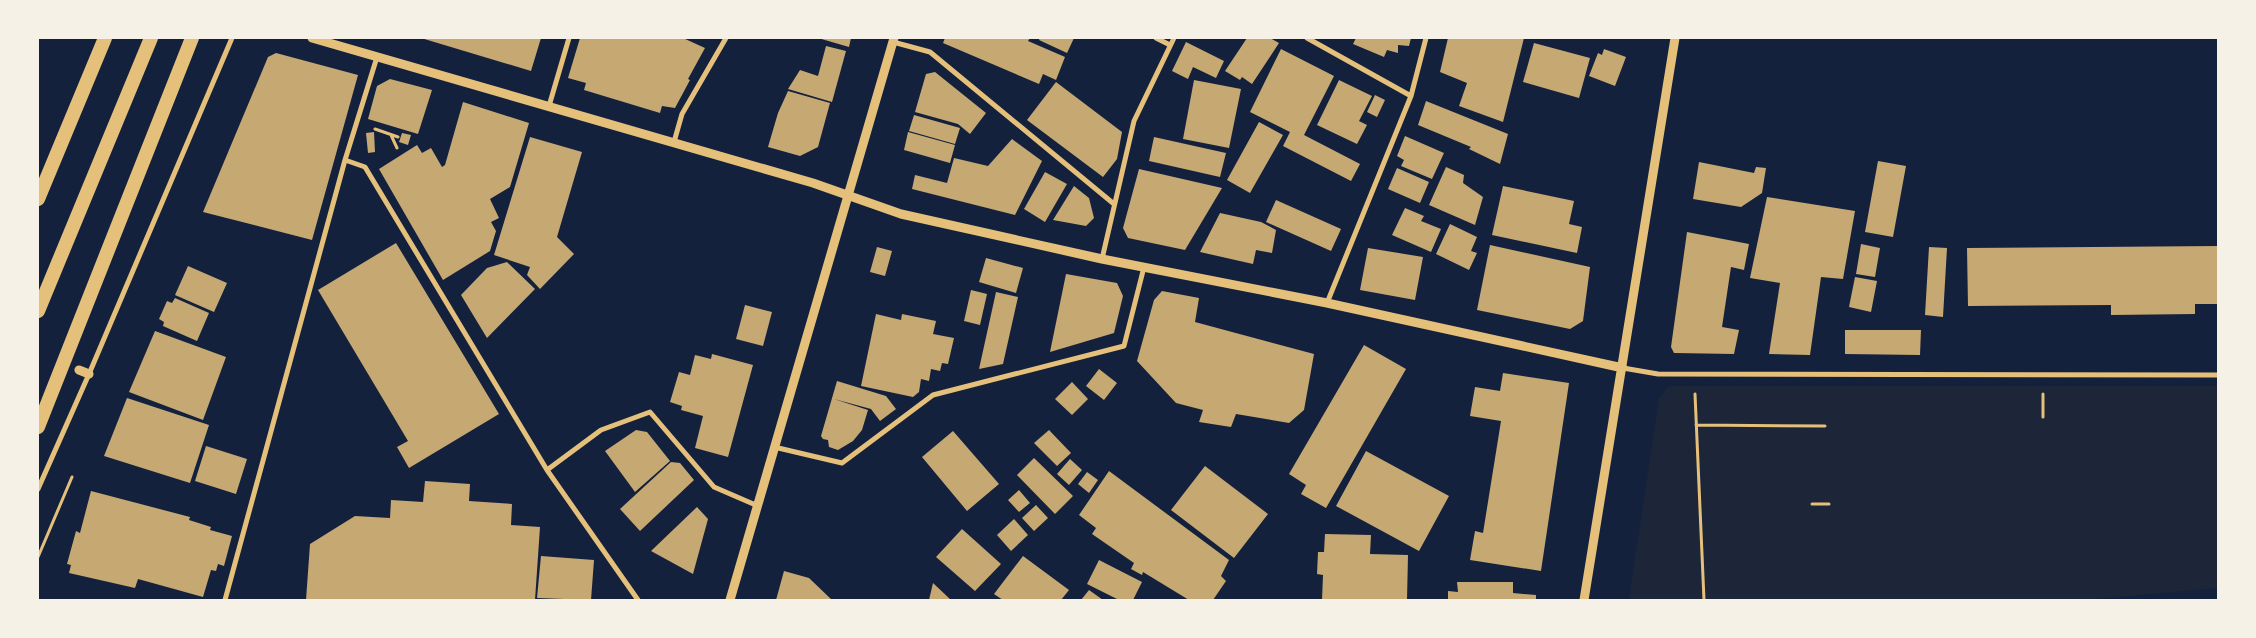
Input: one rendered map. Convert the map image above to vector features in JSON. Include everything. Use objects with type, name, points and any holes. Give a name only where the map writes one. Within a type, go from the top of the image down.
[{"type":"highway","points":[[38,199],[105,38]]},
{"type":"highway","points":[[38,311],[151,38]]},
{"type":"highway","points":[[38,427],[192,38]]},
{"type":"street","points":[[38,489],[232,38]]},
{"type":"street","points":[[312,38],[813,183],[901,214],[1144,267],[1327,303],[1623,368],[1658,374],[2218,375]]},
{"type":"street","points":[[549,106],[569,38]]},
{"type":"street","points":[[674,142],[682,114],[726,38]]},
{"type":"street","points":[[1156,38],[1170,45]]},
{"type":"street","points":[[1102,258],[1134,121],[1174,38]]},
{"type":"street","points":[[1307,38],[1411,96]]},
{"type":"street","points":[[1327,303],[1411,96],[1426,38]]},
{"type":"street","points":[[1584,600],[1676,38]]},
{"type":"street","points":[[730,600],[893,40],[930,52],[1114,204]]},
{"type":"street","points":[[225,600],[345,160],[377,57]]},
{"type":"street","points":[[345,160],[365,167],[547,470],[638,600]]},
{"type":"street","points":[[774,447],[842,463],[933,395],[1124,346],[1144,267]]},
{"type":"street","points":[[79,370],[89,374]]},
{"type":"street","points":[[547,470],[601,430],[650,412],[714,487],[758,506]]},
{"type":"path","points":[[391,135],[397,148]]},
{"type":"path","points":[[1695,404],[1704,600]]},
{"type":"path","points":[[1696,425],[1825,426]]},
{"type":"path","points":[[38,557],[72,476]]},
{"type":"path","points":[[1812,504],[1829,504]]},
{"type":"shaded area","points":[[1669,386],[2218,386],[2218,588],[2083,600],[1629,600],[1659,398]]},
{"type":"building","points":[[421,38],[541,38],[531,71]]},
{"type":"building","points":[[580,38],[683,38],[705,48],[675,108],[662,106],[660,113],[584,90],[586,83],[568,78]]},
{"type":"building","points":[[818,38],[851,38],[849,47]]},
{"type":"building","points":[[945,38],[1030,38],[1028,41],[1065,57],[1056,80],[1043,74],[1039,84],[943,43]]},
{"type":"building","points":[[1040,38],[1074,38],[1067,53],[1039,40]]},
{"type":"building","points":[[1247,38],[1270,38],[1279,43],[1252,84],[1242,77],[1240,80],[1225,71]]},
{"type":"building","points":[[1356,38],[1411,38],[1409,46],[1398,45],[1398,53],[1387,50],[1384,57],[1353,44]]},
{"type":"building","points":[[1448,38],[1524,38],[1503,122],[1459,106],[1467,83],[1440,72]]},
{"type":"building","points":[[1186,42],[1224,61],[1216,78],[1193,67],[1188,79],[1172,71]]},
{"type":"building","points":[[1534,43],[1590,58],[1579,98],[1523,82]]},
{"type":"building","points":[[826,46],[846,51],[832,102],[788,89],[800,70],[818,76]]},
{"type":"building","points":[[1281,49],[1334,76],[1304,135],[1360,164],[1351,181],[1283,146],[1290,132],[1250,112]]},
{"type":"building","points":[[1604,49],[1626,57],[1615,86],[1589,76],[1598,53],[1602,55]]},
{"type":"building","points":[[276,53],[358,75],[312,240],[203,212],[268,57]]},
{"type":"building","points":[[935,72],[986,113],[970,134],[958,124],[915,112],[926,74]]},
{"type":"building","points":[[390,79],[432,90],[418,134],[368,119],[377,86]]},
{"type":"building","points":[[1194,80],[1241,89],[1229,148],[1183,139]]},
{"type":"building","points":[[1339,80],[1372,96],[1359,121],[1367,125],[1357,144],[1317,125]]},
{"type":"building","points":[[1056,82],[1122,132],[1117,159],[1103,177],[1027,120]]},
{"type":"building","points":[[788,91],[830,103],[818,147],[800,156],[768,147],[778,113]]},
{"type":"building","points":[[1375,95],[1385,100],[1377,117],[1367,112]]},
{"type":"building","points":[[1426,101],[1508,134],[1500,164],[1469,149],[1471,147],[1418,125]]},
{"type":"building","points":[[463,102],[529,123],[510,187],[490,199],[499,218],[491,222],[496,231],[490,251],[443,280],[379,169],[417,145],[422,153],[431,148],[442,167],[445,165]]},
{"type":"building","points":[[914,115],[960,128],[955,144],[909,131]]},
{"type":"building","points":[[1259,122],[1283,135],[1250,193],[1227,180]]},
{"type":"building","points":[[374,132],[375,152],[368,153],[366,133]]},
{"type":"building","points":[[908,132],[955,145],[950,163],[904,150]]},
{"type":"building","points":[[402,133],[411,135],[408,145],[399,142]]},
{"type":"building","points":[[1405,136],[1444,153],[1432,179],[1401,166],[1404,160],[1397,156]]},
{"type":"building","points":[[530,137],[582,152],[557,237],[574,254],[540,289],[527,275],[530,267],[494,255]]},
{"type":"building","points":[[1154,137],[1226,153],[1220,177],[1149,161]]},
{"type":"building","points":[[1012,139],[1042,161],[1015,215],[912,189],[915,175],[947,183],[954,158],[988,166]]},
{"type":"building","points":[[1878,161],[1906,166],[1893,237],[1865,232]]},
{"type":"building","points":[[1699,162],[1754,173],[1756,167],[1766,168],[1762,193],[1741,207],[1693,199]]},
{"type":"building","points":[[1446,167],[1464,175],[1463,183],[1483,197],[1475,225],[1429,205]]},
{"type":"building","points":[[1397,168],[1429,182],[1420,203],[1388,189]]},
{"type":"building","points":[[1139,169],[1222,188],[1185,250],[1128,238],[1123,228]]},
{"type":"building","points":[[1045,172],[1067,184],[1045,222],[1024,209]]},
{"type":"building","points":[[1074,186],[1089,198],[1094,218],[1086,226],[1053,220]]},
{"type":"building","points":[[1503,186],[1574,201],[1569,224],[1582,227],[1577,253],[1492,235]]},
{"type":"building","points":[[1767,197],[1855,211],[1843,279],[1821,277],[1810,355],[1769,354],[1780,283],[1750,278]]},
{"type":"building","points":[[1276,200],[1341,229],[1331,251],[1266,222]]},
{"type":"building","points":[[1405,208],[1424,216],[1421,221],[1441,229],[1431,252],[1392,235]]},
{"type":"building","points":[[1220,213],[1261,222],[1276,230],[1272,253],[1256,250],[1253,264],[1200,252]]},
{"type":"building","points":[[1450,224],[1477,237],[1471,251],[1477,253],[1469,270],[1436,254]]},
{"type":"building","points":[[1687,232],[1749,244],[1744,270],[1731,267],[1722,327],[1739,330],[1734,354],[1674,353],[1671,347]]},
{"type":"building","points":[[396,243],[499,414],[409,468],[397,447],[408,441],[318,290]]},
{"type":"building","points":[[1861,244],[1880,248],[1875,277],[1856,274]]},
{"type":"building","points":[[1490,245],[1590,267],[1583,321],[1570,329],[1477,310]]},
{"type":"building","points":[[2218,246],[2218,304],[2195,304],[2195,314],[2111,315],[2111,305],[1968,306],[1967,248]]},
{"type":"building","points":[[877,247],[892,251],[885,276],[870,272]]},
{"type":"building","points":[[1929,247],[1947,248],[1943,317],[1925,315]]},
{"type":"building","points":[[1368,248],[1423,257],[1415,300],[1360,290]]},
{"type":"building","points":[[986,258],[1023,268],[1016,293],[979,282]]},
{"type":"building","points":[[507,262],[535,289],[487,338],[461,295],[487,268]]},
{"type":"building","points":[[188,266],[227,283],[214,312],[175,295]]},
{"type":"building","points":[[1066,274],[1117,283],[1123,296],[1114,333],[1050,352]]},
{"type":"building","points":[[1855,277],[1877,281],[1871,312],[1849,307]]},
{"type":"building","points":[[971,290],[987,294],[980,325],[964,321]]},
{"type":"building","points":[[1162,291],[1199,298],[1195,322],[1314,354],[1304,410],[1289,423],[1236,414],[1231,427],[1199,422],[1203,410],[1176,403],[1137,361],[1154,300]]},
{"type":"building","points":[[996,292],[1018,297],[1003,364],[979,369]]},
{"type":"building","points":[[175,298],[209,313],[197,341],[163,326],[164,322],[159,319],[167,301],[172,303]]},
{"type":"building","points":[[745,305],[772,312],[763,346],[736,339]]},
{"type":"building","points":[[876,314],[901,320],[902,314],[936,321],[933,334],[954,338],[948,364],[942,363],[940,371],[931,369],[929,381],[921,379],[919,392],[913,397],[861,386]]},
{"type":"building","points":[[1845,330],[1921,330],[1920,355],[1845,354]]},
{"type":"building","points":[[155,331],[226,357],[203,420],[129,392]]},
{"type":"building","points":[[1364,345],[1406,369],[1326,508],[1301,494],[1306,485],[1289,474]]},
{"type":"building","points":[[712,354],[753,365],[728,457],[695,448],[703,416],[681,410],[682,406],[670,402],[679,372],[690,375],[695,355],[711,359]]},
{"type":"building","points":[[1099,369],[1117,383],[1104,400],[1086,386]]},
{"type":"building","points":[[1503,373],[1569,383],[1541,571],[1470,560],[1475,531],[1483,533],[1501,421],[1470,416],[1475,387],[1500,391]]},
{"type":"building","points":[[837,381],[886,396],[896,409],[880,421],[871,409],[834,399],[868,410],[862,430],[853,441],[838,450],[829,447],[828,440],[823,439],[821,436]]},
{"type":"building","points":[[1072,382],[1088,399],[1072,415],[1055,399]]},
{"type":"building","points":[[127,398],[209,425],[190,483],[104,456]]},
{"type":"building","points":[[636,430],[647,432],[670,461],[635,492],[605,451]]},
{"type":"building","points":[[1049,430],[1071,453],[1057,466],[1034,443]]},
{"type":"building","points":[[953,431],[999,484],[967,511],[922,457]]},
{"type":"building","points":[[206,446],[247,459],[236,494],[195,481]]},
{"type":"building","points":[[1366,451],[1449,496],[1419,551],[1336,506]]},
{"type":"building","points":[[1034,458],[1073,496],[1055,514],[1017,475]]},
{"type":"building","points":[[1070,459],[1082,470],[1069,485],[1057,474]]},
{"type":"building","points":[[671,462],[680,463],[694,480],[640,531],[620,509]]},
{"type":"building","points":[[1205,466],[1268,514],[1234,558],[1171,510]]},
{"type":"building","points":[[1109,471],[1229,560],[1221,576],[1226,581],[1213,600],[1189,600],[1143,572],[1142,575],[1131,569],[1134,563],[1092,534],[1096,528],[1079,515]]},
{"type":"building","points":[[1087,472],[1098,480],[1089,493],[1078,484]]},
{"type":"building","points":[[425,481],[470,484],[469,501],[512,504],[511,525],[540,527],[535,600],[306,600],[310,544],[355,516],[390,518],[391,500],[423,502]]},
{"type":"building","points":[[1019,490],[1030,503],[1019,512],[1008,500]]},
{"type":"building","points":[[91,491],[190,517],[189,520],[211,527],[210,530],[232,536],[224,566],[218,564],[216,571],[211,570],[203,597],[138,579],[135,588],[69,573],[71,565],[67,564],[76,531],[80,533]]},
{"type":"building","points":[[1036,505],[1048,518],[1034,531],[1022,518]]},
{"type":"building","points":[[697,507],[708,519],[693,574],[651,551]]},
{"type":"building","points":[[1014,519],[1028,535],[1011,551],[997,535]]},
{"type":"building","points":[[962,529],[1001,564],[975,591],[936,557]]},
{"type":"building","points":[[1325,534],[1371,535],[1370,554],[1408,555],[1407,600],[1322,600],[1323,575],[1317,574],[1318,552],[1324,552]]},
{"type":"building","points":[[541,556],[594,560],[591,600],[537,598]]},
{"type":"building","points":[[1023,556],[1069,590],[1061,600],[1003,600],[994,594]]},
{"type":"building","points":[[1099,560],[1142,582],[1133,600],[1119,600],[1087,584]]},
{"type":"building","points":[[784,571],[809,578],[832,600],[776,600]]},
{"type":"building","points":[[1457,582],[1513,582],[1513,593],[1536,595],[1536,600],[1448,600],[1448,591],[1458,592]]},
{"type":"building","points":[[933,583],[951,600],[929,600]]},
{"type":"building","points":[[1089,590],[1103,600],[1081,600]]}]
